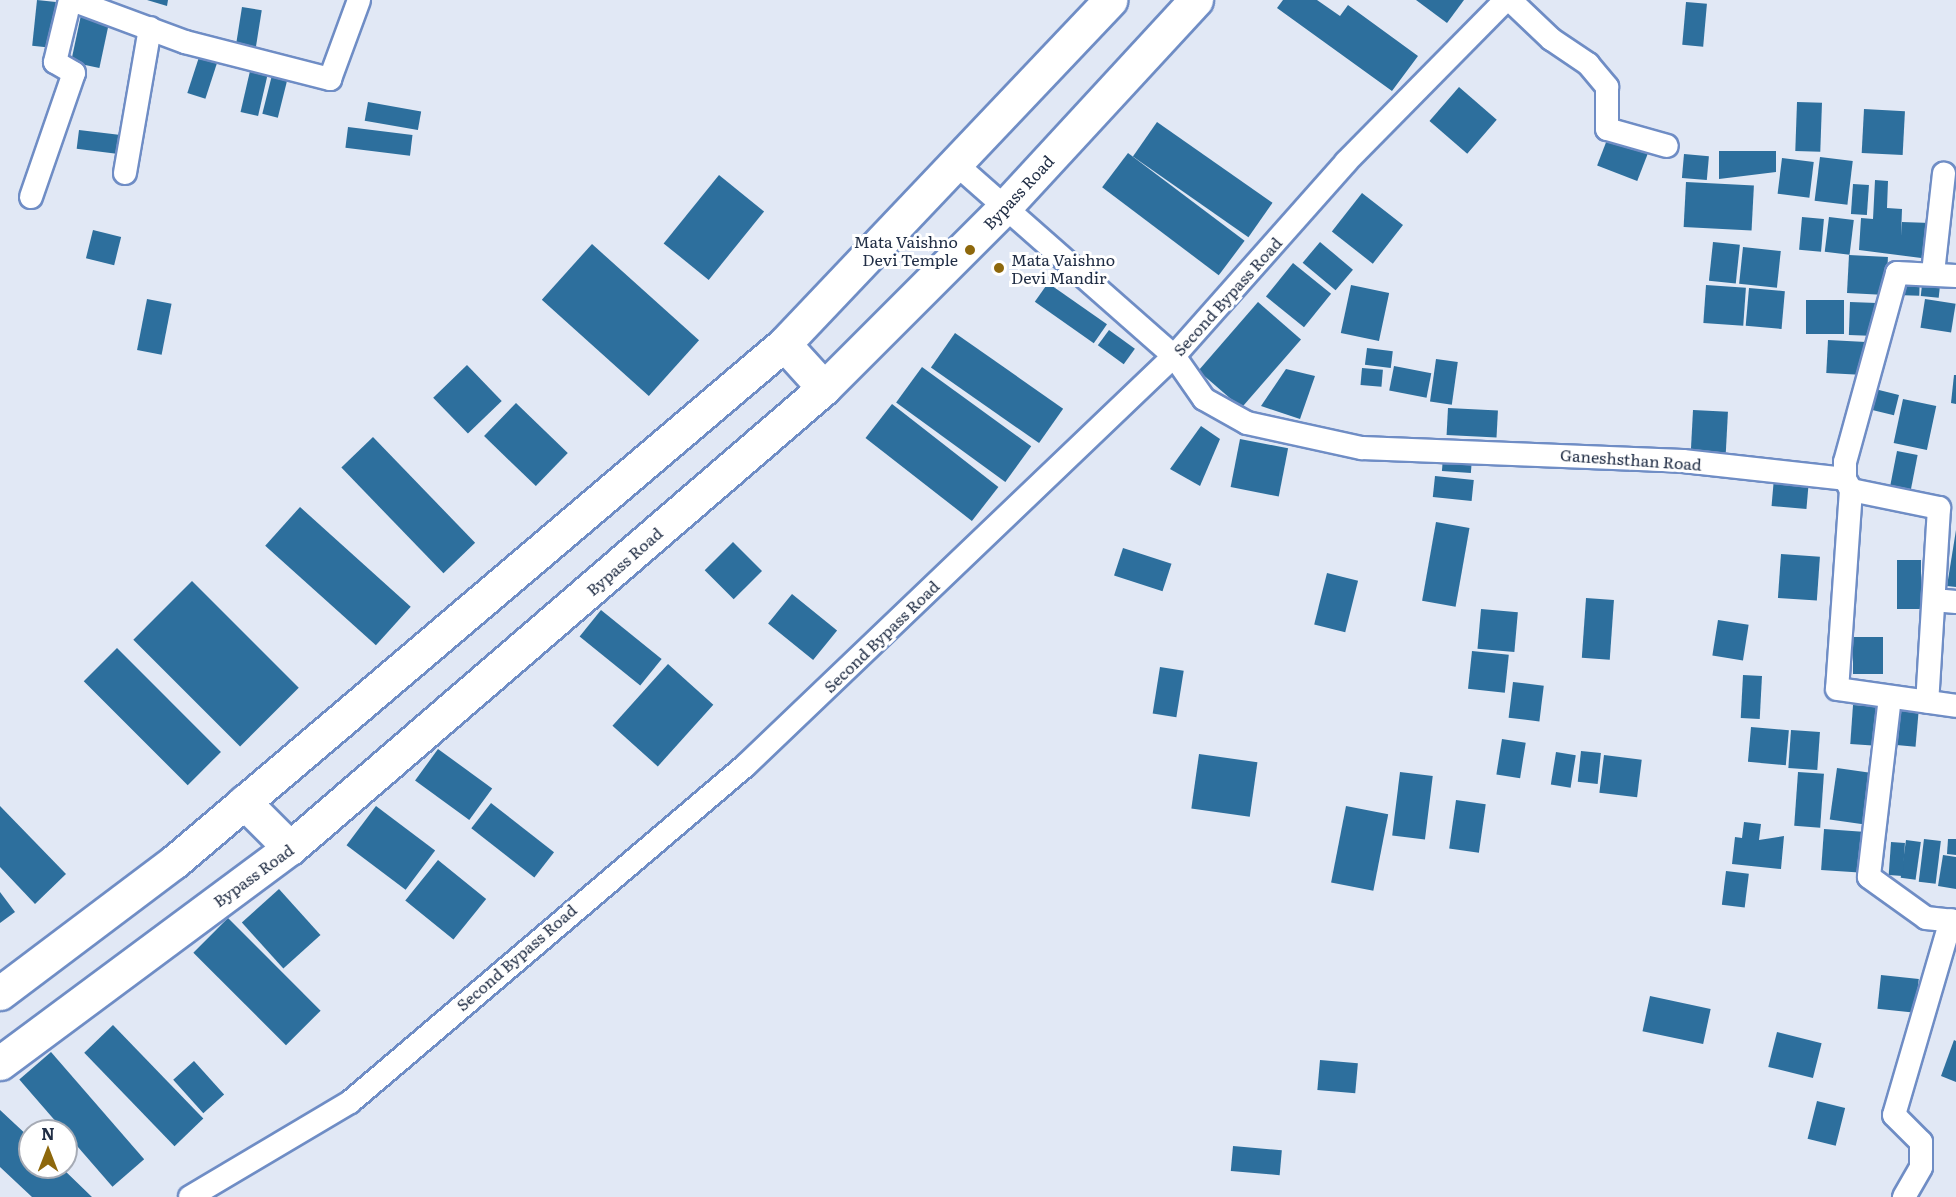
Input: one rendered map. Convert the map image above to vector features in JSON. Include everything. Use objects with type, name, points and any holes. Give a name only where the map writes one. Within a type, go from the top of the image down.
[{"type":"main road","points":[[0,993],[174,862],[784,344],[1110,0]]},
{"type":"main road","name":"Bypass Road","points":[[0,1063],[290,848],[824,388],[1002,210],[1196,0]]},
{"type":"main road","points":[[784,344],[824,388]]},
{"type":"main road","points":[[244,802],[290,848]]},
{"type":"street","points":[[31,197],[74,73],[55,62],[71,0],[150,28],[330,79],[359,0]]},
{"type":"street","points":[[1508,0],[1551,39],[1588,64],[1607,87],[1607,129],[1667,146]]},
{"type":"street","name":"Second Bypass Road","points":[[190,1197],[350,1102],[745,766],[1174,356],[1346,162],[1508,0]]},
{"type":"street","points":[[125,173],[150,28]]},
{"type":"street","name":"Ganeshsthan Road","points":[[956,164],[1002,210],[1174,356],[1204,399],[1247,423],[1362,447],[1683,461],[1848,485],[1939,508],[1945,601]]},
{"type":"street","points":[[1933,273],[1944,174]]},
{"type":"street","points":[[1956,276],[1933,273],[1897,273],[1845,462],[1848,485],[1837,688],[1956,706]]},
{"type":"street","points":[[1927,702],[1945,601]]},
{"type":"street","points":[[1890,697],[1869,877],[1926,918],[1954,920],[1894,1115],[1921,1143],[1921,1167],[1904,1197]]},
{"type":"building","points":[[37,0],[56,2],[51,48],[32,46]]},
{"type":"building","points":[[147,0],[168,0],[167,6]]},
{"type":"building","points":[[1283,0],[1317,0],[1340,16],[1348,5],[1418,56],[1392,91],[1277,8]]},
{"type":"building","points":[[1416,0],[1464,0],[1447,23]]},
{"type":"building","points":[[1686,2],[1707,4],[1703,47],[1682,45]]},
{"type":"building","points":[[242,7],[262,10],[255,51],[236,47]]},
{"type":"building","points":[[81,15],[109,21],[99,68],[71,62]]},
{"type":"building","points":[[200,54],[218,60],[205,99],[187,93]]},
{"type":"building","points":[[250,71],[268,75],[258,116],[241,112]]},
{"type":"building","points":[[272,75],[288,79],[278,118],[262,114]]},
{"type":"building","points":[[1459,87],[1497,120],[1467,154],[1429,121]]},
{"type":"building","points":[[368,102],[421,111],[418,130],[365,121]]},
{"type":"building","points":[[1797,102],[1822,103],[1820,152],[1795,151]]},
{"type":"building","points":[[1864,109],[1905,111],[1903,155],[1862,153]]},
{"type":"building","points":[[1157,122],[1273,203],[1248,237],[1133,156]]},
{"type":"building","points":[[348,127],[413,135],[410,156],[345,148]]},
{"type":"building","points":[[79,130],[121,135],[118,154],[77,149]]},
{"type":"building","points":[[1610,132],[1650,147],[1637,181],[1597,166]]},
{"type":"building","points":[[1719,151],[1776,151],[1776,172],[1719,179]]},
{"type":"building","points":[[1128,153],[1245,241],[1219,275],[1102,187]]},
{"type":"building","points":[[1684,154],[1709,156],[1707,180],[1682,178]]},
{"type":"building","points":[[1820,157],[1853,161],[1847,205],[1815,201]]},
{"type":"building","points":[[1782,158],[1814,162],[1809,198],[1778,194]]},
{"type":"building","points":[[719,175],[764,212],[709,280],[664,243]]},
{"type":"building","points":[[1875,180],[1888,181],[1887,208],[1902,209],[1901,236],[1902,222],[1931,223],[1929,259],[1859,250],[1861,218],[1873,219]]},
{"type":"building","points":[[1686,182],[1754,186],[1752,230],[1684,227]]},
{"type":"building","points":[[1853,184],[1869,185],[1867,215],[1851,214]]},
{"type":"building","points":[[1362,193],[1403,225],[1373,264],[1332,232]]},
{"type":"building","points":[[1802,217],[1824,219],[1821,252],[1799,250]]},
{"type":"building","points":[[1829,217],[1854,220],[1850,255],[1825,252]]},
{"type":"building","points":[[93,230],[121,237],[114,265],[86,258]]},
{"type":"building","points":[[1320,242],[1353,270],[1336,290],[1303,263]]},
{"type":"building","points":[[1713,242],[1740,245],[1736,284],[1709,281]]},
{"type":"building","points":[[592,244],[699,340],[649,396],[542,300]]},
{"type":"building","points":[[1743,247],[1781,251],[1777,288],[1739,284]]},
{"type":"building","points":[[1849,255],[1888,257],[1886,295],[1847,293]]},
{"type":"building","points":[[1293,263],[1331,294],[1304,327],[1266,296]]},
{"type":"building","points":[[1897,274],[1920,275],[1919,296],[1896,295]]},
{"type":"building","points":[[1923,275],[1941,277],[1939,298],[1921,296]]},
{"type":"building","points":[[1048,283],[1107,324],[1094,343],[1035,302]]},
{"type":"building","points":[[1351,285],[1389,293],[1379,341],[1341,333]]},
{"type":"building","points":[[1706,285],[1746,288],[1743,326],[1703,323]]},
{"type":"building","points":[[1749,288],[1785,291],[1782,329],[1746,326]]},
{"type":"building","points":[[147,299],[172,304],[162,355],[137,350]]},
{"type":"building","points":[[1925,299],[1956,304],[1951,332],[1920,328]]},
{"type":"building","points":[[1806,300],[1844,300],[1844,334],[1806,334]]},
{"type":"building","points":[[1258,302],[1301,339],[1241,408],[1198,371]]},
{"type":"building","points":[[1850,302],[1877,303],[1876,336],[1849,335]]},
{"type":"building","points":[[1109,330],[1135,349],[1124,364],[1098,345]]},
{"type":"building","points":[[955,333],[1063,409],[1039,443],[931,367]]},
{"type":"building","points":[[1828,340],[1866,342],[1864,375],[1826,373]]},
{"type":"building","points":[[1367,348],[1393,351],[1391,368],[1365,365]]},
{"type":"building","points":[[1436,359],[1458,362],[1452,405],[1430,402]]},
{"type":"building","points":[[467,365],[502,401],[468,434],[433,398]]},
{"type":"building","points":[[1394,366],[1431,373],[1427,398],[1389,391]]},
{"type":"building","points":[[922,367],[1031,446],[1005,482],[896,403]]},
{"type":"building","points":[[1362,368],[1383,370],[1381,387],[1361,385]]},
{"type":"building","points":[[1286,369],[1315,376],[1300,419],[1261,406]]},
{"type":"building","points":[[1954,375],[1956,375],[1956,404],[1951,403]]},
{"type":"building","points":[[1867,387],[1899,395],[1894,415],[1862,407]]},
{"type":"building","points":[[1903,399],[1936,406],[1927,450],[1894,443]]},
{"type":"building","points":[[516,403],[568,453],[536,486],[484,436]]},
{"type":"building","points":[[892,404],[998,487],[972,521],[866,438]]},
{"type":"building","points":[[1448,408],[1498,411],[1497,438],[1447,435]]},
{"type":"building","points":[[1693,410],[1728,412],[1726,453],[1691,451]]},
{"type":"building","points":[[1201,426],[1220,439],[1200,486],[1170,469]]},
{"type":"building","points":[[373,437],[475,543],[443,573],[341,468]]},
{"type":"building","points":[[1240,439],[1288,448],[1279,496],[1231,487]]},
{"type":"building","points":[[1897,451],[1918,455],[1911,491],[1890,487]]},
{"type":"building","points":[[1443,456],[1472,458],[1471,473],[1442,471]]},
{"type":"building","points":[[1435,476],[1474,480],[1472,501],[1433,497]]},
{"type":"building","points":[[1774,478],[1809,481],[1806,509],[1772,506]]},
{"type":"building","points":[[300,507],[411,607],[376,645],[265,546]]},
{"type":"building","points":[[1436,522],[1469,528],[1456,607],[1422,601]]},
{"type":"building","points":[[1956,530],[1956,587],[1947,586]]},
{"type":"building","points":[[733,542],[762,571],[734,599],[705,570]]},
{"type":"building","points":[[1123,548],[1172,564],[1163,591],[1114,576]]},
{"type":"building","points":[[1781,554],[1820,557],[1817,601],[1778,598]]},
{"type":"building","points":[[1897,560],[1921,560],[1921,609],[1897,609]]},
{"type":"building","points":[[1327,573],[1358,581],[1345,632],[1314,624]]},
{"type":"building","points":[[192,581],[299,688],[240,746],[133,640]]},
{"type":"building","points":[[792,594],[837,631],[813,660],[768,624]]},
{"type":"building","points":[[1586,598],[1614,600],[1610,660],[1582,658]]},
{"type":"building","points":[[1481,609],[1518,612],[1514,652],[1478,649]]},
{"type":"building","points":[[601,610],[662,659],[640,686],[580,636]]},
{"type":"building","points":[[1718,620],[1749,625],[1743,660],[1712,656]]},
{"type":"building","points":[[1853,637],[1883,637],[1883,674],[1853,674]]},
{"type":"building","points":[[117,648],[221,752],[188,785],[84,681]]},
{"type":"building","points":[[1472,651],[1509,655],[1505,693],[1468,689]]},
{"type":"building","points":[[668,664],[713,705],[658,766],[612,726]]},
{"type":"building","points":[[1160,667],[1184,671],[1176,717],[1153,713]]},
{"type":"building","points":[[1743,675],[1762,676],[1760,719],[1741,718]]},
{"type":"building","points":[[1513,682],[1544,686],[1539,722],[1509,718]]},
{"type":"building","points":[[1853,705],[1879,707],[1876,746],[1850,744]]},
{"type":"building","points":[[1897,706],[1919,708],[1916,747],[1894,745]]},
{"type":"building","points":[[1751,727],[1789,730],[1786,765],[1748,762]]},
{"type":"building","points":[[1791,730],[1820,732],[1817,770],[1788,768]]},
{"type":"building","points":[[1502,739],[1526,743],[1520,778],[1496,775]]},
{"type":"building","points":[[438,749],[492,788],[469,820],[415,781]]},
{"type":"building","points":[[1581,751],[1601,753],[1598,784],[1578,782]]},
{"type":"building","points":[[1556,752],[1576,755],[1571,788],[1551,785]]},
{"type":"building","points":[[1199,754],[1257,762],[1250,817],[1191,808]]},
{"type":"building","points":[[1604,755],[1642,760],[1637,797],[1599,793]]},
{"type":"building","points":[[1837,768],[1874,773],[1866,825],[1830,819]]},
{"type":"building","points":[[1400,772],[1433,776],[1425,840],[1392,836]]},
{"type":"building","points":[[1798,772],[1824,774],[1820,828],[1794,826]]},
{"type":"building","points":[[1456,800],[1486,804],[1479,853],[1449,849]]},
{"type":"building","points":[[491,803],[554,852],[534,877],[471,828]]},
{"type":"building","points":[[0,806],[66,874],[35,904],[0,867]]},
{"type":"building","points":[[376,806],[435,851],[406,890],[347,845]]},
{"type":"building","points":[[1346,806],[1388,814],[1373,891],[1331,883]]},
{"type":"building","points":[[1744,822],[1761,824],[1759,840],[1784,836],[1781,869],[1732,864],[1735,837],[1742,838]]},
{"type":"building","points":[[1824,829],[1866,832],[1863,873],[1821,870]]},
{"type":"building","points":[[1924,839],[1941,841],[1936,884],[1919,882]]},
{"type":"building","points":[[1948,839],[1956,839],[1956,855],[1947,854]]},
{"type":"building","points":[[1906,840],[1921,842],[1916,880],[1901,878]]},
{"type":"building","points":[[1891,842],[1905,843],[1903,876],[1889,875]]},
{"type":"building","points":[[1943,855],[1956,857],[1956,889],[1938,886]]},
{"type":"building","points":[[438,860],[486,899],[453,939],[405,900]]},
{"type":"building","points":[[1726,871],[1749,874],[1745,908],[1722,905]]},
{"type":"building","points":[[279,889],[320,935],[283,969],[242,922]]},
{"type":"building","points":[[0,892],[15,912],[0,923]]},
{"type":"building","points":[[228,918],[321,1011],[286,1045],[193,953]]},
{"type":"building","points":[[1881,975],[1919,979],[1915,1013],[1877,1009]]},
{"type":"building","points":[[1650,996],[1711,1009],[1703,1044],[1643,1031]]},
{"type":"building","points":[[113,1025],[203,1119],[175,1146],[84,1053]]},
{"type":"building","points":[[1777,1032],[1822,1043],[1813,1078],[1768,1067]]},
{"type":"building","points":[[1954,1040],[1956,1041],[1956,1082],[1941,1076]]},
{"type":"building","points":[[51,1052],[144,1159],[112,1187],[78,1147],[78,1119],[54,1119],[19,1080]]},
{"type":"building","points":[[1320,1060],[1358,1063],[1355,1093],[1317,1090]]},
{"type":"building","points":[[194,1061],[224,1094],[203,1113],[173,1080]]},
{"type":"building","points":[[1817,1101],[1845,1108],[1836,1146],[1808,1139]]},
{"type":"building","points":[[0,1110],[18,1127],[18,1179],[73,1179],[92,1197],[32,1197],[0,1167]]},
{"type":"building","points":[[1233,1146],[1282,1150],[1280,1175],[1231,1171]]},
{"type":"place","name":"Mata Vaishno Devi Temple","points":[[970,250]]},
{"type":"place","name":"Mata Vaishno Devi Mandir","points":[[999,268]]}]
